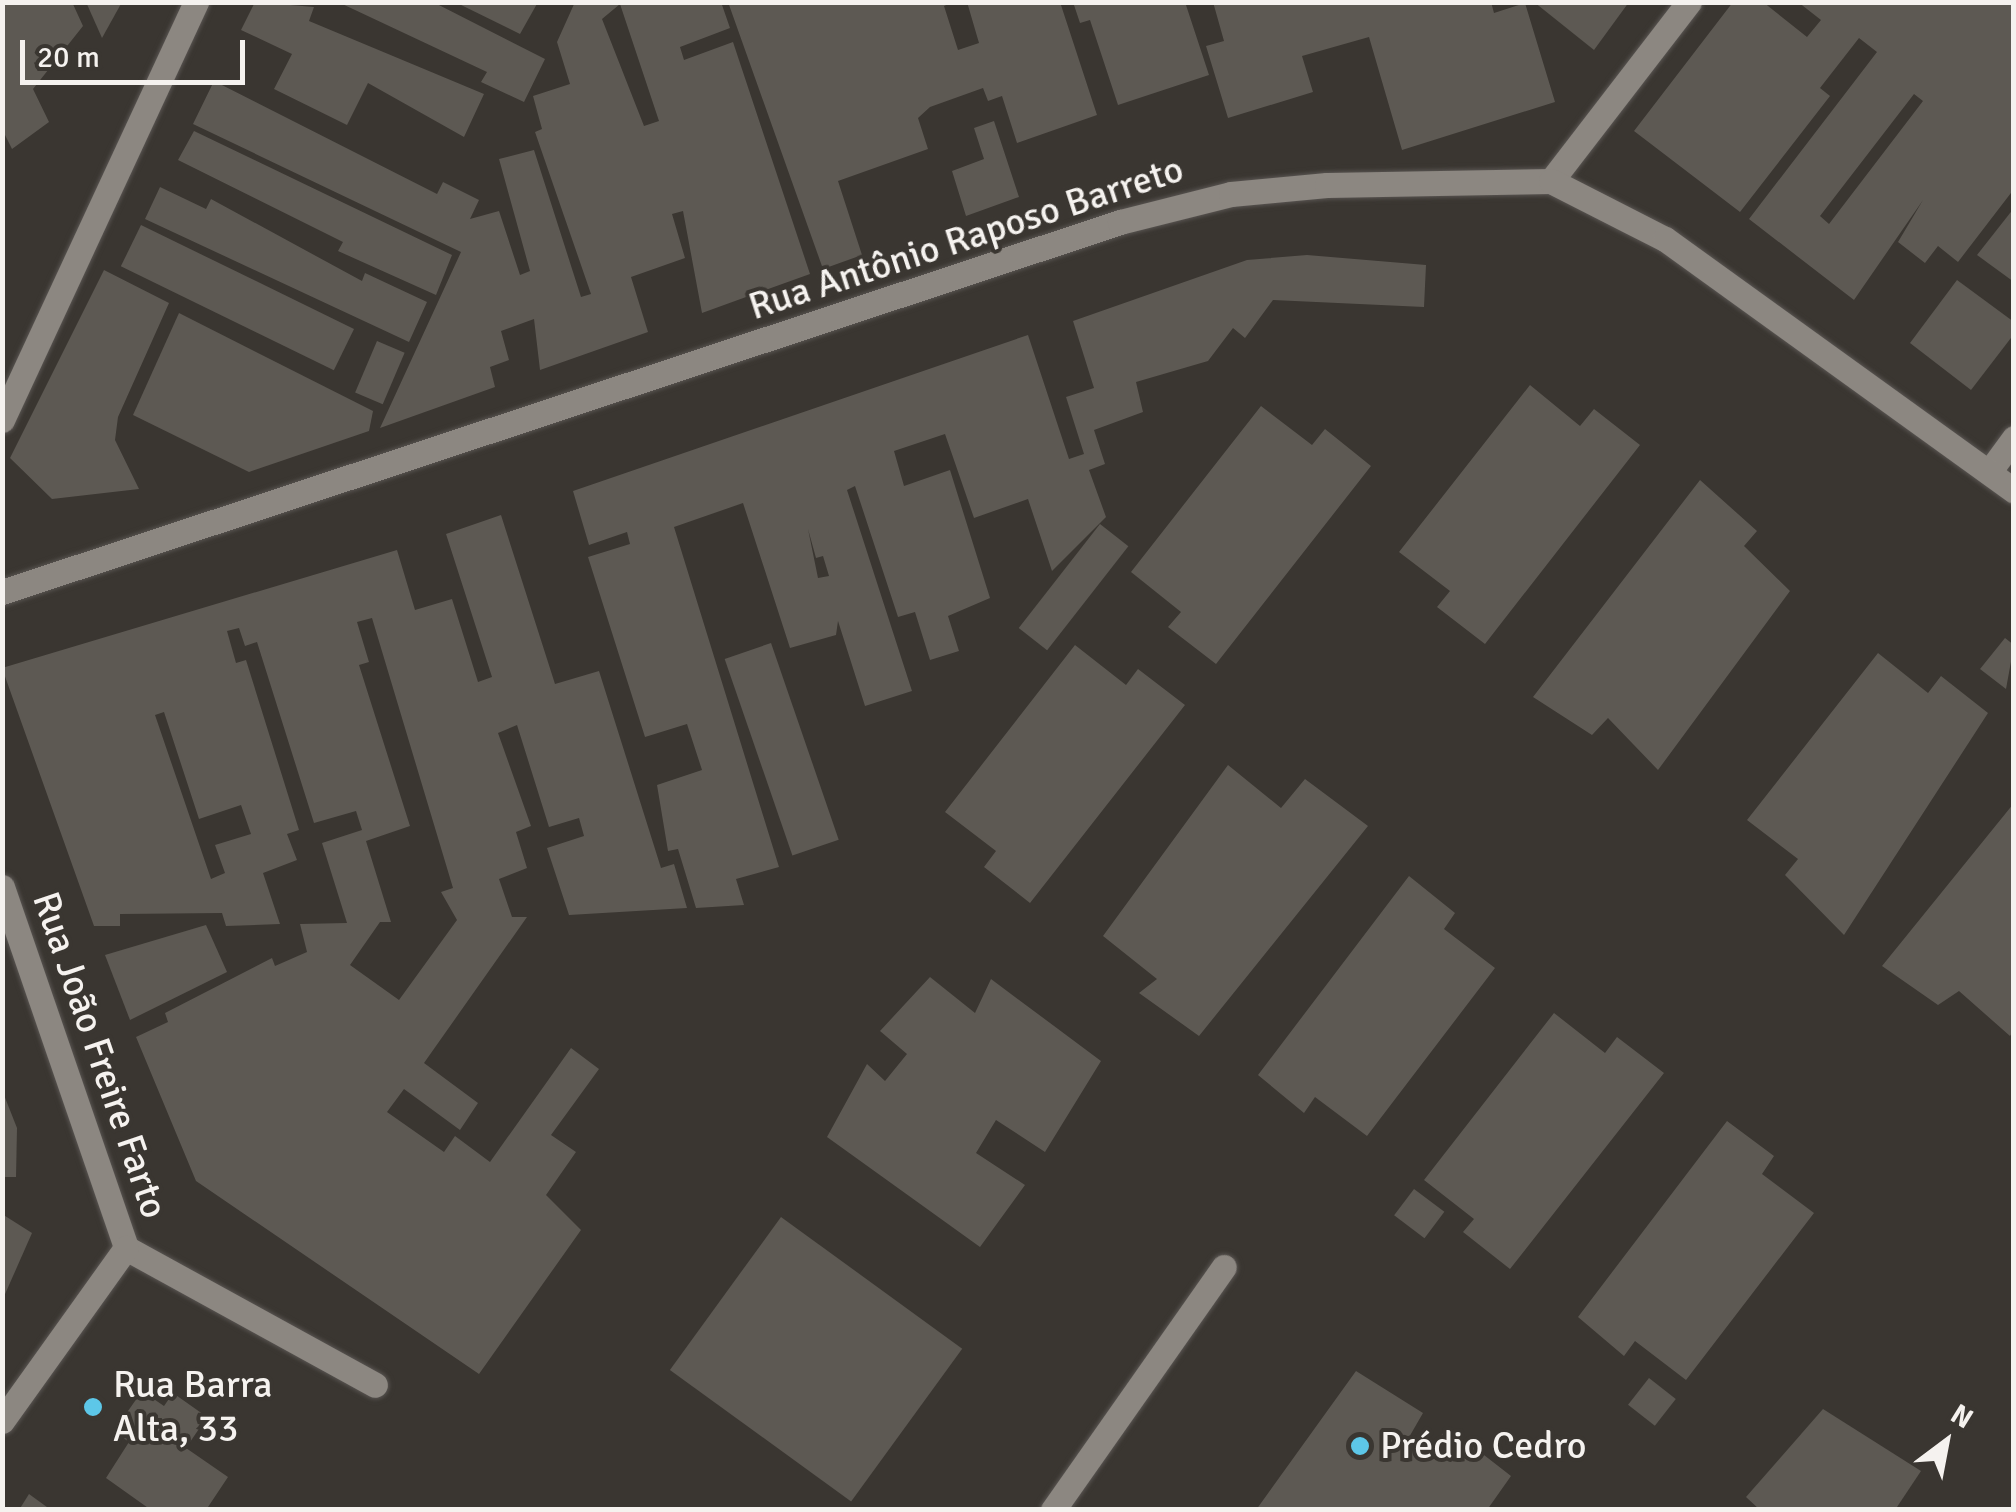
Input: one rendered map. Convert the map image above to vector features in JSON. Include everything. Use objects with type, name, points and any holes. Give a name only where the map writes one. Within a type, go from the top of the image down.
[{"type":"street","points":[[2,420],[196,2]]},
{"type":"street","points":[[1551,181],[1689,2]]},
{"type":"street","name":"Rua Antônio Raposo Barreto","points":[[2,592],[1120,222],[1230,194],[1551,181],[1665,239],[2014,491]]},
{"type":"street","points":[[1989,472],[2014,438]]},
{"type":"street","name":"Rua João Freire Farto","points":[[2,887],[126,1248]]},
{"type":"street","points":[[2,1421],[126,1248],[375,1385]]},
{"type":"street","points":[[1053,1510],[1224,1267]]},
{"type":"building","points":[[2,2],[72,2],[83,26],[33,89],[49,122],[12,149],[2,129]]},
{"type":"building","points":[[86,2],[122,2],[102,38]]},
{"type":"building","points":[[255,2],[314,7],[309,21],[484,94],[464,137],[368,83],[347,125],[274,89],[292,54],[241,30]]},
{"type":"building","points":[[338,2],[433,2],[545,59],[524,102],[481,82],[487,72]]},
{"type":"building","points":[[455,2],[538,2],[520,34]]},
{"type":"building","points":[[575,2],[721,2],[730,28],[680,47],[684,60],[733,42],[810,274],[702,313],[683,211],[672,214],[685,258],[631,277],[648,332],[540,370],[534,319],[501,331],[509,360],[490,367],[495,387],[380,428],[461,252],[193,124],[214,81],[437,194],[443,182],[479,200],[470,219],[499,211],[520,275],[530,271],[499,159],[534,150],[581,297],[591,294],[535,132],[542,129],[533,96],[570,84],[557,42]],"holes":[[[620,4],[659,121],[644,126],[602,19]]]},
{"type":"building","points":[[728,2],[953,2],[944,6],[958,50],[979,43],[967,2],[1060,2],[1097,115],[1017,143],[1002,96],[988,101],[983,88],[930,107],[918,118],[928,149],[838,181],[862,255],[823,269]]},
{"type":"building","points":[[1073,2],[1185,2],[1209,75],[1118,105],[1090,20],[1080,23]]},
{"type":"building","points":[[1213,2],[1491,2],[1494,13],[1525,3],[1555,102],[1402,150],[1369,37],[1302,56],[1313,92],[1228,118],[1206,46],[1224,41]]},
{"type":"building","points":[[1534,2],[1629,2],[1594,50]]},
{"type":"building","points":[[1733,2],[1763,2],[1807,37],[1821,20],[1798,2],[2014,2],[2014,189],[1958,262],[1938,246],[1925,263],[1898,242],[1923,200],[1854,300],[1749,219],[1877,52],[1859,38],[1820,88],[1830,96],[1740,212],[1634,131]],"holes":[[[1914,94],[1923,101],[1829,224],[1820,216]]]},
{"type":"building","points":[[994,121],[1019,197],[966,216],[952,171],[984,159],[974,128]]},
{"type":"building","points":[[194,131],[452,255],[436,295],[338,251],[343,242],[178,160]]},
{"type":"building","points":[[160,187],[206,209],[211,199],[362,281],[365,273],[427,302],[409,342],[145,219]]},
{"type":"building","points":[[2014,208],[2014,282],[1977,255]]},
{"type":"building","points":[[141,225],[354,329],[334,370],[121,266]]},
{"type":"building","points":[[1307,255],[1426,265],[1424,307],[1273,300],[1245,338],[1233,328],[1208,361],[1136,382],[1143,412],[1094,430],[1105,464],[1089,470],[1106,517],[1052,571],[1028,499],[974,518],[945,434],[894,451],[904,486],[950,470],[990,598],[948,616],[959,651],[930,660],[915,612],[898,617],[855,486],[847,490],[912,691],[865,706],[838,621],[836,635],[790,648],[743,503],[674,527],[779,867],[736,879],[744,905],[696,908],[678,849],[668,851],[657,785],[702,770],[687,724],[645,737],[588,557],[630,544],[627,532],[589,545],[573,491],[1028,335],[1069,459],[1084,454],[1066,397],[1094,388],[1073,321],[1247,260]],"holes":[[[808,529],[816,558],[823,556],[829,576],[818,578]]]},
{"type":"building","points":[[104,270],[169,303],[118,417],[115,440],[139,489],[52,499],[10,458]]},
{"type":"building","points":[[1957,280],[2014,322],[2014,334],[1971,390],[1910,343]]},
{"type":"building","points":[[179,313],[373,411],[369,431],[249,472],[133,415]]},
{"type":"building","points":[[377,341],[405,353],[383,404],[355,393]]},
{"type":"building","points":[[1530,385],[1580,426],[1594,409],[1640,445],[1485,644],[1437,607],[1450,591],[1399,552]]},
{"type":"building","points":[[1261,406],[1312,445],[1325,429],[1371,466],[1216,664],[1168,627],[1181,612],[1131,572]]},
{"type":"building","points":[[1700,480],[1757,531],[1744,546],[1790,591],[1658,770],[1608,718],[1592,735],[1533,697]]},
{"type":"building","points":[[501,515],[555,684],[599,671],[661,868],[674,864],[687,908],[569,915],[547,848],[584,836],[579,818],[549,827],[517,725],[498,733],[531,826],[516,832],[527,868],[499,879],[512,917],[527,917],[424,1063],[478,1103],[460,1130],[404,1089],[387,1112],[444,1152],[455,1136],[490,1162],[571,1048],[599,1069],[551,1135],[576,1152],[546,1195],[581,1230],[479,1374],[196,1181],[136,1037],[168,1022],[165,1013],[272,958],[275,966],[307,952],[300,924],[347,923],[322,843],[362,830],[356,811],[314,823],[257,642],[245,646],[239,628],[227,631],[236,663],[246,660],[299,830],[287,834],[297,860],[263,873],[280,924],[226,926],[222,913],[120,914],[120,926],[94,926],[2,668],[397,550],[415,610],[452,599],[478,682],[492,677],[446,534]],"holes":[[[372,618],[453,888],[441,892],[457,920],[399,1000],[350,965],[380,922],[391,922],[366,841],[410,826],[359,665],[369,662],[357,622]],[[164,712],[199,819],[241,805],[251,834],[215,845],[225,873],[211,879],[155,715]]]},
{"type":"building","points":[[1100,524],[1128,546],[1047,650],[1019,628]]},
{"type":"building","points":[[2005,638],[2014,645],[2006,689],[1980,669]]},
{"type":"building","points":[[771,643],[839,840],[792,856],[725,659]]},
{"type":"building","points":[[1075,645],[1126,685],[1138,669],[1185,705],[1030,903],[984,867],[996,851],[945,812]]},
{"type":"building","points":[[1878,653],[1928,693],[1941,676],[1988,713],[1844,935],[1785,875],[1798,859],[1747,820]]},
{"type":"building","points":[[1228,765],[1281,808],[1305,779],[1368,826],[1199,1036],[1139,993],[1157,979],[1103,936]]},
{"type":"building","points":[[2014,803],[2014,1030],[2010,1036],[1959,991],[1938,1005],[1882,966]]},
{"type":"building","points":[[1409,876],[1455,913],[1444,929],[1495,968],[1367,1136],[1315,1097],[1304,1113],[1258,1075]]},
{"type":"building","points":[[206,925],[227,972],[130,1020],[105,955]]},
{"type":"building","points":[[930,977],[975,1013],[991,979],[1101,1061],[1045,1152],[996,1120],[976,1153],[1025,1185],[980,1247],[827,1137],[867,1064],[885,1081],[907,1054],[880,1031]]},
{"type":"building","points":[[1554,1013],[1605,1053],[1617,1037],[1664,1073],[1510,1269],[1463,1232],[1474,1219],[1424,1180]]},
{"type":"building","points":[[2,1090],[17,1128],[16,1177],[2,1177]]},
{"type":"building","points":[[1727,1121],[1774,1156],[1762,1174],[1814,1213],[1686,1380],[1635,1341],[1624,1356],[1578,1317]]},
{"type":"building","points":[[1414,1189],[1444,1212],[1424,1238],[1394,1215]]},
{"type":"building","points":[[2,1214],[32,1233],[2,1301]]},
{"type":"building","points":[[781,1217],[962,1349],[851,1502],[670,1370]]},
{"type":"building","name":"Prédio Cedro","points":[[1356,1371],[1423,1413],[1408,1439],[1428,1452],[1448,1427],[1511,1476],[1487,1510],[1256,1510]]},
{"type":"building","points":[[1649,1378],[1676,1399],[1655,1426],[1628,1405]]},
{"type":"building","points":[[142,1391],[164,1406],[173,1393],[207,1417],[186,1448],[228,1477],[206,1510],[151,1510],[106,1478],[129,1442],[114,1431]]},
{"type":"building","points":[[1823,1409],[1921,1471],[1895,1510],[1760,1510],[1746,1497]]},
{"type":"building","points":[[29,1494],[51,1510],[19,1510]]},
{"type":"place","name":"Rua Barra Alta, 33","points":[[93,1407]]},
{"type":"place","name":"Prédio Cedro","points":[[1360,1446]]}]
